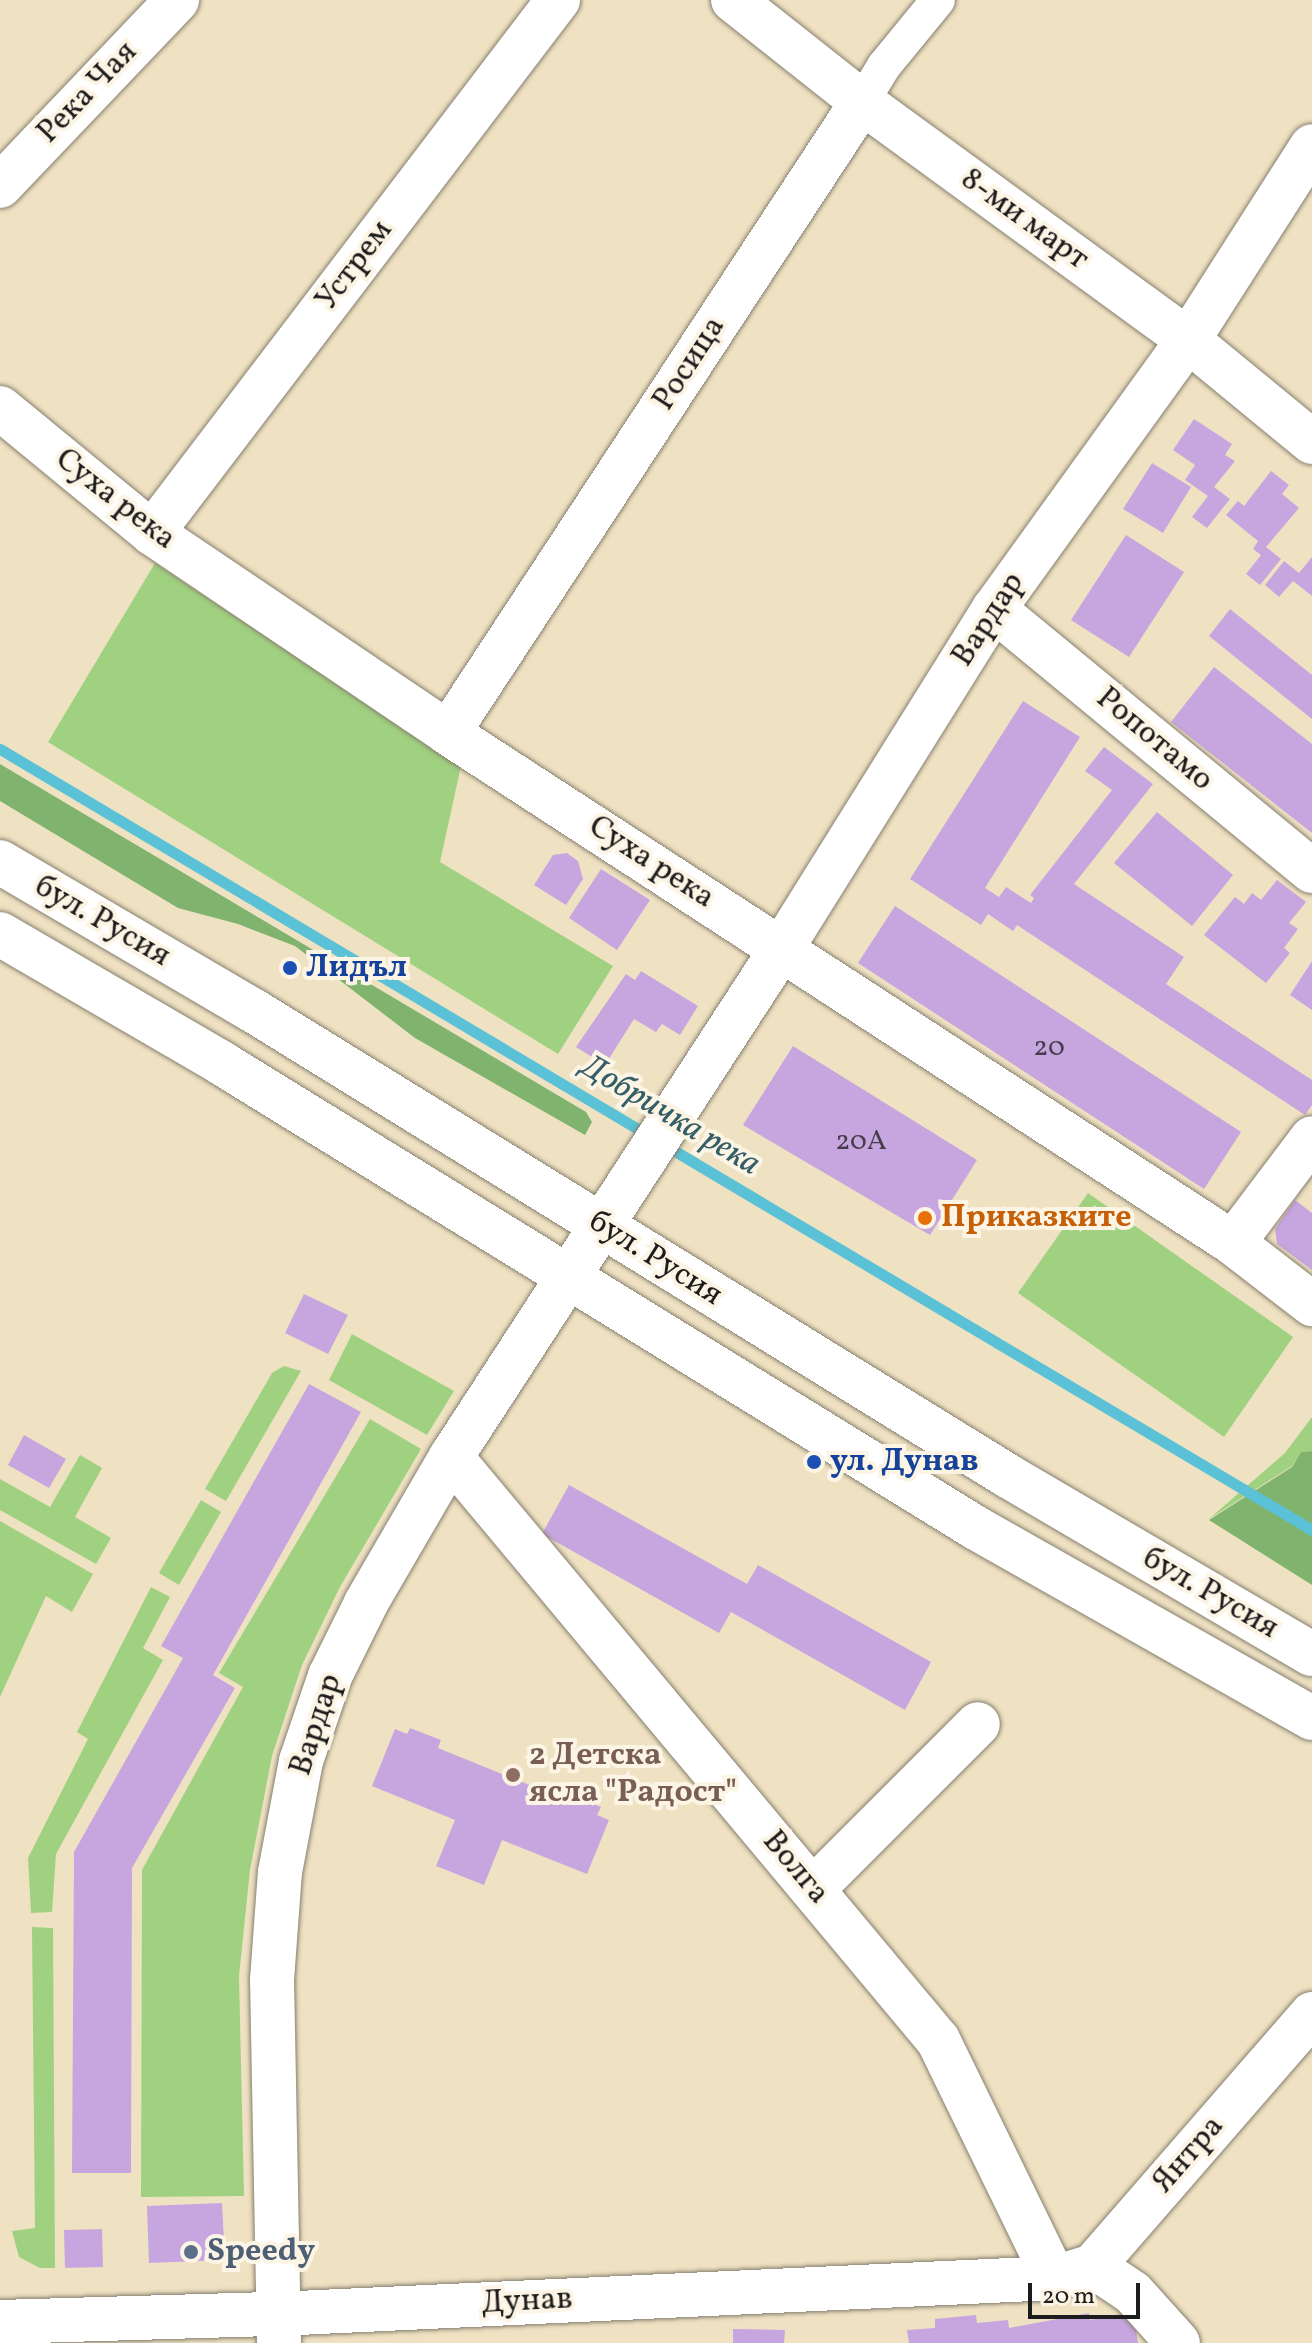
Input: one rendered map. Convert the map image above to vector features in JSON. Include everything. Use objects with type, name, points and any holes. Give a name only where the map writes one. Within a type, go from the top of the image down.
[{"type":"street","name":"Река Чая","points":[[0,186],[177,0]]},
{"type":"street","name":"Устрем","points":[[152,533],[558,0]]},
{"type":"street","name":"8-ми март","points":[[733,0],[862,102],[1188,340],[1312,442]]},
{"type":"street","name":"Росица","points":[[448,733],[884,66],[938,0]]},
{"type":"street","name":"Вардар","points":[[278,2328],[272,1980],[280,1872],[301,1761],[330,1676],[366,1603],[451,1457],[782,948],[994,609],[1188,340],[1312,146]]},
{"type":"street","name":"Суха река","points":[[0,408],[152,533],[448,733],[1233,1243],[1312,1304]]},
{"type":"street","name":"Ропотамо","points":[[994,609],[1312,871]]},
{"type":"street","name":"бул. Русия","points":[[0,862],[254,1011],[1008,1476],[1312,1654]]},
{"type":"street","name":"бул. Русия","points":[[0,934],[223,1064],[976,1528],[1312,1718]]},
{"type":"street","points":[[1233,1243],[1312,1138]]},
{"type":"street","name":"Волга","points":[[451,1457],[938,2040],[1074,2272],[1133,2293],[1178,2343]]},
{"type":"street","points":[[813,1889],[978,1724]]},
{"type":"street","name":"Янтра","points":[[1074,2272],[1312,2014]]},
{"type":"street","name":"Дунав","points":[[0,2322],[278,2328],[1074,2272]]},
{"type":"green space","points":[[155,563],[461,766],[440,862],[613,966],[558,1054],[48,742]]},
{"type":"green space","points":[[0,764],[586,1112],[592,1122],[585,1135],[415,1038],[295,946],[238,924],[178,908],[0,801]]},
{"type":"green space","points":[[1088,1193],[1293,1337],[1224,1437],[1018,1293]]},
{"type":"green space","points":[[352,1334],[454,1391],[427,1435],[329,1380]]},
{"type":"green space","points":[[284,1366],[301,1371],[226,1501],[205,1489],[272,1373]]},
{"type":"green space","points":[[1312,1417],[1312,1451],[1301,1452],[1292,1466],[1209,1519],[1285,1453]]},
{"type":"green space","points":[[370,1419],[421,1449],[340,1587],[302,1665],[272,1756],[250,1870],[239,1976],[244,2196],[141,2197],[142,1870],[243,1687],[219,1673]]},
{"type":"green space","points":[[1312,1451],[1312,1585],[1209,1520],[1292,1467],[1301,1452]]},
{"type":"green space","points":[[80,1455],[102,1468],[75,1517],[111,1538],[96,1564],[0,1510],[0,1479],[50,1507]]},
{"type":"green space","points":[[201,1500],[221,1512],[179,1585],[159,1573]]},
{"type":"green space","points":[[0,1521],[93,1574],[72,1612],[46,1596],[0,1697]]},
{"type":"green space","points":[[151,1587],[170,1597],[143,1648],[163,1660],[56,1854],[52,1912],[31,1913],[28,1858],[88,1739],[77,1732]]},
{"type":"green space","points":[[32,1927],[53,1928],[55,2268],[40,2268],[19,2257],[12,2231],[35,2228]]},
{"type":"building","points":[[1194,419],[1232,444],[1225,455],[1235,461],[1214,487],[1230,499],[1207,528],[1192,517],[1208,496],[1185,480],[1195,465],[1173,450]]},
{"type":"building","points":[[1152,463],[1191,487],[1163,533],[1123,509]]},
{"type":"building","points":[[1271,471],[1289,485],[1282,494],[1299,508],[1266,547],[1281,559],[1260,585],[1246,574],[1261,555],[1253,549],[1258,541],[1226,515],[1238,501],[1244,506]]},
{"type":"building","points":[[1126,535],[1184,572],[1129,657],[1071,620]]},
{"type":"building","points":[[1312,557],[1312,596],[1293,581],[1279,597],[1265,585],[1284,561],[1299,573]]},
{"type":"building","points":[[1230,609],[1312,675],[1312,719],[1209,636]]},
{"type":"building","points":[[1214,667],[1312,744],[1312,833],[1171,722]]},
{"type":"building","points":[[1023,701],[1080,737],[985,888],[999,897],[1006,887],[1031,903],[1034,898],[1030,895],[1112,790],[1085,771],[1104,747],[1153,784],[1074,884],[1184,957],[1166,984],[1312,1080],[1312,1105],[1305,1115],[1017,925],[1013,931],[988,914],[981,925],[910,879]]},
{"type":"building","points":[[1157,812],[1233,875],[1192,926],[1114,863]]},
{"type":"building","points":[[567,853],[578,861],[583,879],[566,905],[534,885],[553,855]]},
{"type":"building","points":[[601,869],[650,900],[617,950],[569,918]]},
{"type":"building","points":[[1277,880],[1306,902],[1289,923],[1298,929],[1284,948],[1290,953],[1266,983],[1204,935],[1235,897],[1244,904],[1252,893],[1261,900]]},
{"type":"building","points":[[895,906],[1241,1132],[1204,1189],[858,963]]},
{"type":"building","points":[[1312,961],[1312,1010],[1290,995]]},
{"type":"building","points":[[641,971],[698,1006],[680,1035],[662,1024],[656,1032],[634,1019],[605,1065],[576,1047],[626,974],[635,980]]},
{"type":"building","points":[[793,1046],[977,1160],[930,1235],[743,1125]]},
{"type":"building","points":[[1295,1200],[1312,1213],[1312,1270],[1277,1244],[1275,1229]]},
{"type":"building","points":[[304,1294],[348,1315],[328,1354],[285,1333]]},
{"type":"building","points":[[309,1384],[361,1412],[213,1675],[235,1688],[132,1868],[131,2173],[72,2173],[74,1852],[183,1658],[161,1646]]},
{"type":"building","points":[[24,1435],[66,1459],[49,1488],[8,1465]]},
{"type":"building","points":[[569,1485],[747,1584],[758,1565],[931,1662],[905,1710],[731,1612],[719,1633],[542,1534]]},
{"type":"building","points":[[410,1728],[441,1740],[438,1748],[569,1801],[571,1795],[601,1807],[597,1815],[609,1820],[587,1874],[502,1840],[484,1885],[436,1866],[455,1820],[372,1786],[395,1729],[407,1734]]},
{"type":"building","points":[[222,2203],[225,2260],[149,2263],[147,2206]]},
{"type":"building","points":[[102,2229],[103,2267],[65,2268],[64,2230]]},
{"type":"building","points":[[1133,2312],[1138,2343],[909,2343],[907,2330],[935,2328],[935,2319],[976,2315],[977,2323],[1008,2320],[1009,2328],[1089,2313],[1090,2320]]},
{"type":"building","points":[[733,2329],[785,2330],[784,2343],[733,2343]]},
{"type":"waterway","name":"Добричка река","points":[[0,749],[648,1135]]},
{"type":"waterway","name":"Добричка река","points":[[663,1144],[1312,1530]]},
{"type":"place","name":"Лидъл","points":[[290,968]]},
{"type":"place","name":"Приказките","points":[[925,1218]]},
{"type":"place","name":"ул. Дунав","points":[[814,1462]]},
{"type":"place","name":"2 Детска ясла \"Радост\"","points":[[513,1775]]},
{"type":"place","name":"Speedy","points":[[191,2252]]}]
